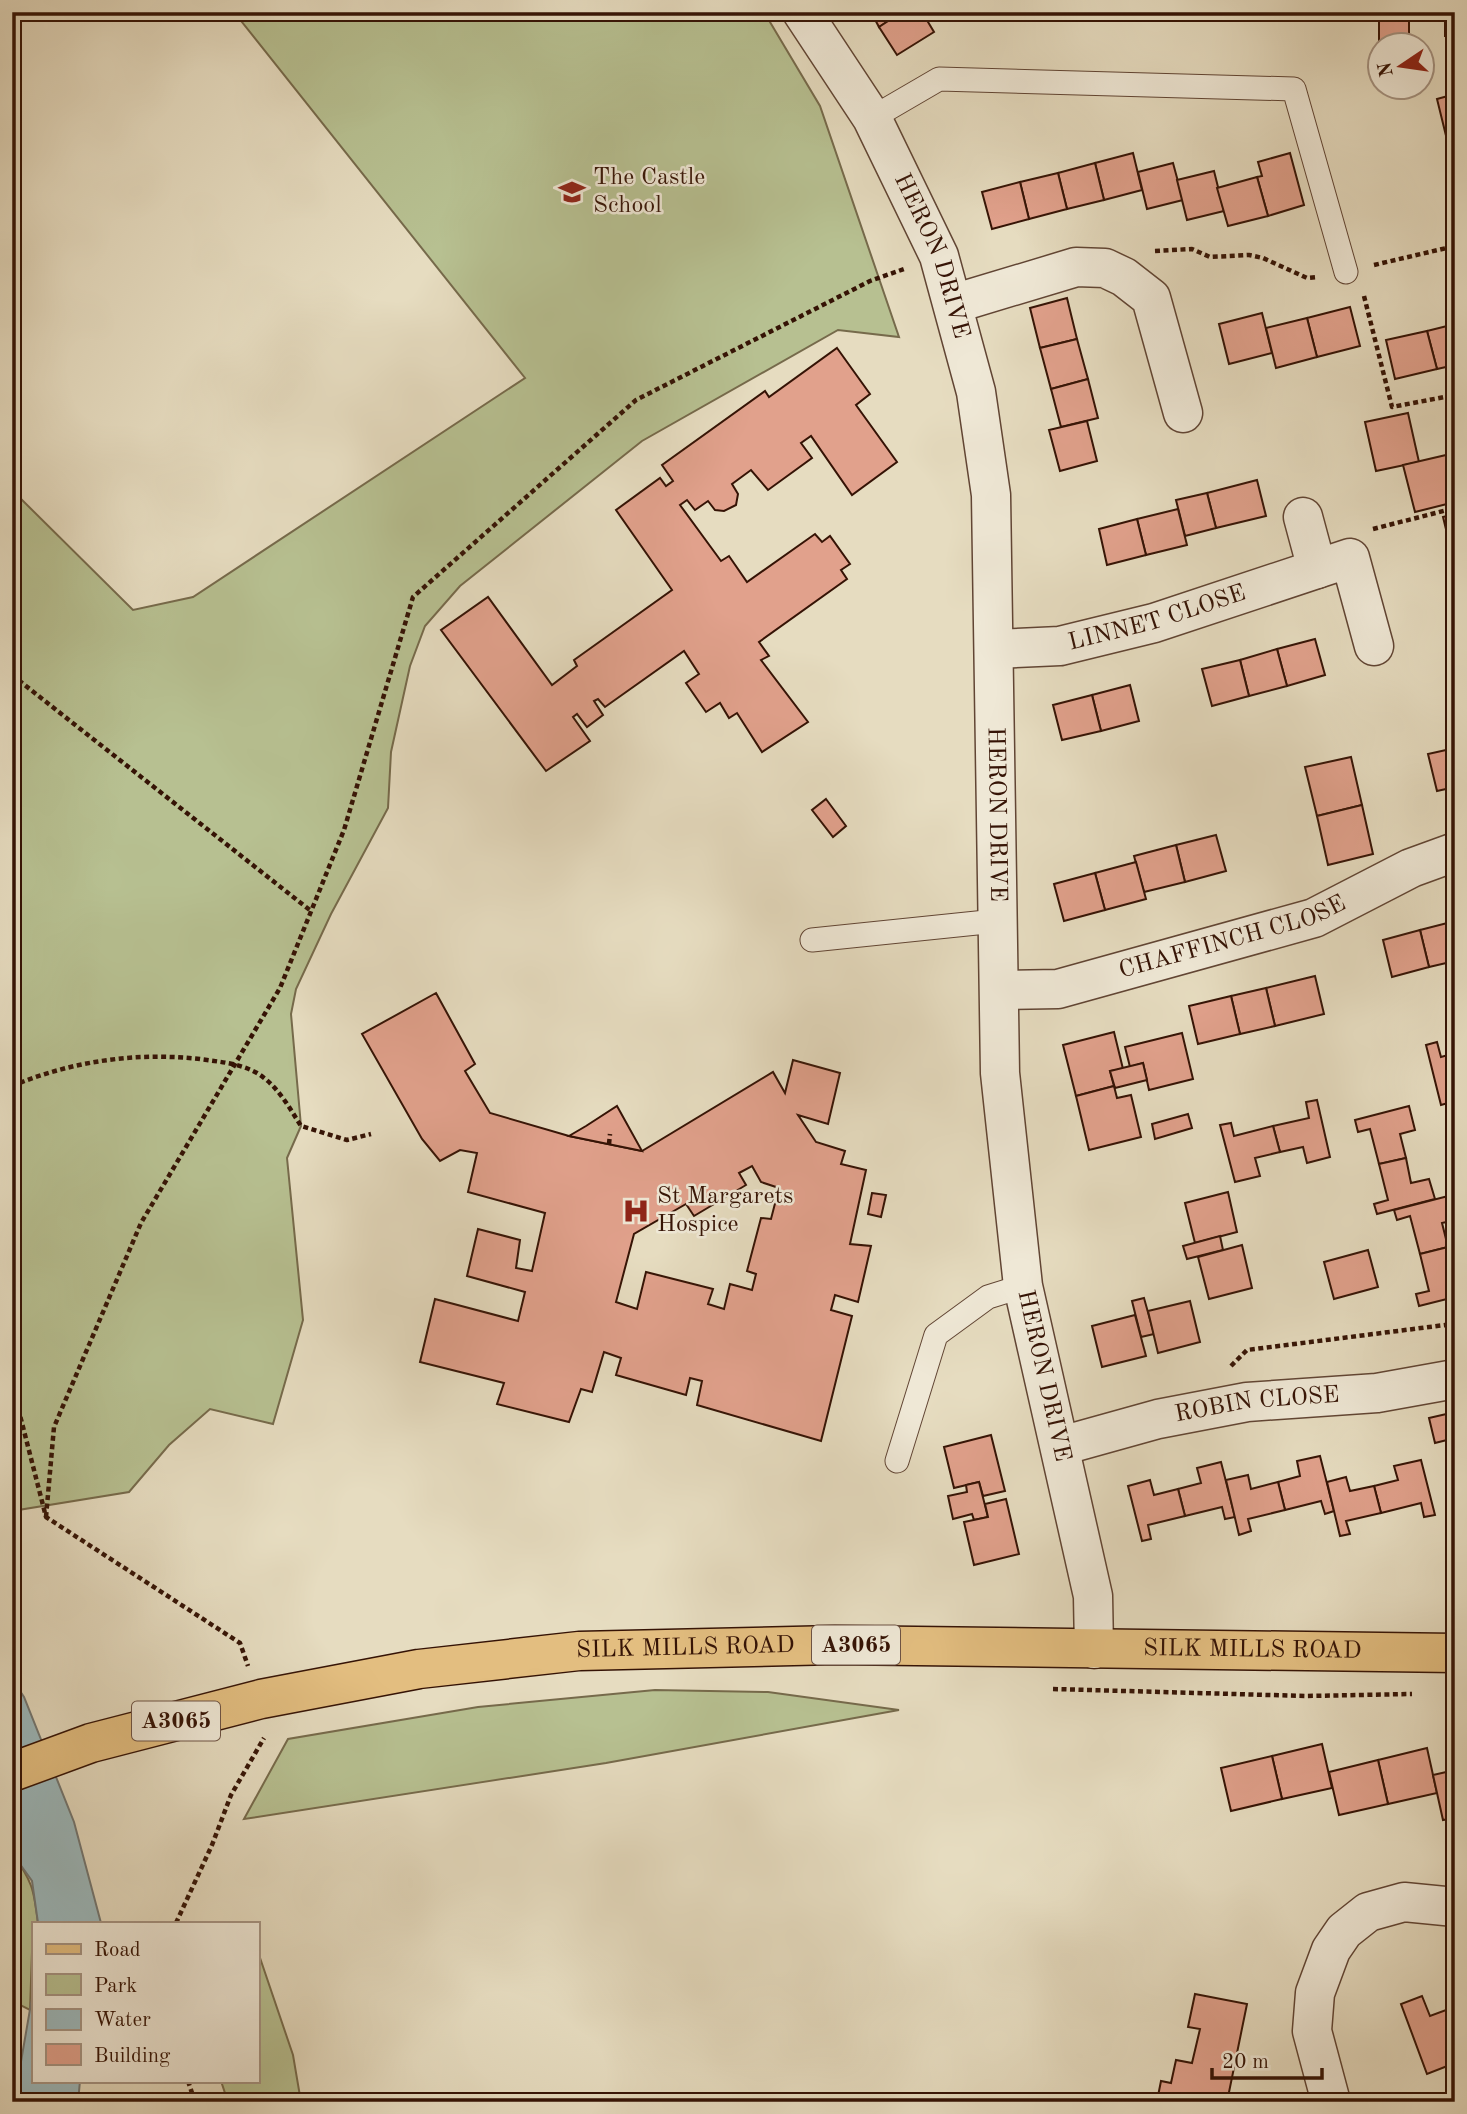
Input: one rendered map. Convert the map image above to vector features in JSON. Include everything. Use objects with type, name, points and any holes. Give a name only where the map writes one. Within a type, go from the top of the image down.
[{"type":"main road","name":"SILK MILLS ROAD","points":[[12,1772],[91,1743],[261,1699],[419,1669],[579,1651],[835,1645],[1455,1653]]},
{"type":"street","name":"HERON DRIVE","points":[[802,12],[872,118],[939,256],[976,392],[990,495],[995,649],[996,921],[1000,990],[1000,1073],[1023,1286],[1093,1596],[1094,1649]]},
{"type":"street","points":[[953,304],[1076,267],[1105,268],[1124,277],[1151,299],[1183,413]]},
{"type":"street","points":[[1303,517],[1334,564],[1374,646]]},
{"type":"street","name":"LINNET CLOSE","points":[[995,649],[1060,646],[1154,623],[1334,564]]},
{"type":"street","name":"CHAFFINCH CLOSE","points":[[1000,990],[1058,989],[1314,918],[1411,868],[1455,852]]},
{"type":"street","name":"ROBIN CLOSE","points":[[1061,1446],[1158,1419],[1247,1402],[1377,1393],[1455,1379]]},
{"type":"street","points":[[1331,2102],[1312,2031],[1315,1993],[1331,1950],[1344,1931],[1367,1912],[1404,1902],[1455,1906]]},
{"type":"lane","points":[[872,118],[939,79],[1294,89],[1352,270]]},
{"type":"lane","points":[[812,940],[996,921]]},
{"type":"lane","points":[[897,1461],[936,1335],[988,1297],[1023,1286]]},
{"type":"path","points":[[1148,251],[1192,249],[1210,257],[1249,255],[1263,258],[1307,278],[1455,246]]},
{"type":"path","points":[[46,1517],[54,1427],[141,1223],[280,988],[344,830],[414,597],[636,400],[870,281],[939,256]]},
{"type":"path","points":[[1352,270],[1392,407],[1455,395]]},
{"type":"path","points":[[1334,564],[1363,532],[1455,508]]},
{"type":"path","points":[[12,675],[311,911]]},
{"type":"path","points":[[12,1086],[38,1075],[107,1059],[163,1055],[235,1064],[258,1074],[281,1094],[301,1126],[347,1140],[371,1134]]},
{"type":"path","points":[[609,1144],[610,1134]]},
{"type":"path","points":[[1228,1370],[1247,1350],[1445,1325],[1455,1329]]},
{"type":"path","points":[[12,1384],[46,1517],[240,1643],[261,1699],[266,1735],[231,1794],[212,1845],[176,1922]]},
{"type":"path","points":[[1045,1689],[1306,1696],[1425,1693]]},
{"type":"path","points":[[188,2082],[195,2102]]},
{"type":"green space","points":[[234,12],[764,12],[820,106],[899,337],[838,330],[642,441],[460,586],[425,626],[410,666],[391,752],[388,808],[331,914],[296,989],[291,1014],[301,1126],[287,1158],[303,1320],[273,1424],[210,1409],[169,1445],[129,1492],[12,1511],[12,490],[133,610],[193,597],[525,378]]},
{"type":"green space","points":[[655,1690],[768,1692],[899,1710],[606,1763],[244,1819],[288,1739],[478,1707]]},
{"type":"green space","points":[[12,1853],[31,1886],[38,1922],[32,1922],[30,2010],[12,2001]]},
{"type":"green space","points":[[259,1955],[293,2055],[301,2102],[228,2102],[221,2082],[259,2082]]},
{"type":"water","points":[[12,1679],[24,1697],[74,1822],[101,1922],[38,1922],[32,1881],[12,1853]]},
{"type":"water","points":[[32,1998],[32,2082],[80,2082],[78,2102],[14,2102]]},
{"type":"building","points":[[871,12],[902,12],[879,27]]},
{"type":"building","points":[[902,12],[922,12],[934,32],[897,55],[879,27]]},
{"type":"building","points":[[1349,12],[1409,12],[1409,32],[1379,32],[1379,15],[1349,15]]},
{"type":"building","points":[[1425,12],[1455,12],[1455,36],[1445,36],[1445,13]]},
{"type":"building","points":[[1455,94],[1455,143],[1448,144],[1437,99]]},
{"type":"building","points":[[1133,153],[1142,190],[1104,200],[1095,163]]},
{"type":"building","points":[[1290,153],[1304,205],[1268,216],[1257,177],[1262,176],[1258,162]]},
{"type":"building","points":[[1095,163],[1104,200],[1067,209],[1058,173]]},
{"type":"building","points":[[1173,163],[1183,200],[1147,209],[1138,172]]},
{"type":"building","points":[[1214,171],[1224,211],[1187,220],[1177,180]]},
{"type":"building","points":[[1058,173],[1067,209],[1029,219],[1020,182]]},
{"type":"building","points":[[1257,177],[1268,216],[1228,226],[1217,188]]},
{"type":"building","points":[[1020,182],[1029,219],[992,229],[982,192]]},
{"type":"building","points":[[1067,298],[1077,339],[1040,348],[1030,308]]},
{"type":"building","points":[[1350,307],[1360,346],[1317,357],[1307,318]]},
{"type":"building","points":[[1262,313],[1272,353],[1229,364],[1219,324]]},
{"type":"building","points":[[1307,318],[1317,357],[1276,368],[1266,328]]},
{"type":"building","points":[[1455,324],[1455,365],[1437,369],[1427,331]]},
{"type":"building","points":[[1427,331],[1437,369],[1395,379],[1386,340]]},
{"type":"building","points":[[1077,339],[1088,379],[1051,389],[1040,348]]},
{"type":"building","points":[[837,348],[870,394],[856,405],[897,462],[852,495],[811,436],[801,443],[812,458],[768,490],[751,470],[732,484],[738,494],[736,505],[724,511],[715,510],[708,501],[695,510],[687,500],[680,505],[721,561],[729,556],[747,582],[815,534],[822,542],[830,536],[850,564],[841,570],[847,579],[759,642],[769,656],[761,660],[808,722],[762,752],[737,713],[729,718],[720,703],[706,712],[686,683],[699,674],[684,651],[605,707],[598,699],[594,701],[603,715],[587,727],[577,714],[573,717],[590,741],[546,771],[441,630],[488,597],[552,685],[577,666],[574,660],[672,590],[616,510],[660,478],[666,486],[673,481],[662,465],[765,391],[769,397]]},
{"type":"building","points":[[1088,379],[1098,418],[1061,427],[1051,389]]},
{"type":"building","points":[[1408,413],[1419,462],[1376,471],[1365,422]]},
{"type":"building","points":[[1087,421],[1097,461],[1060,471],[1049,430]]},
{"type":"building","points":[[1446,455],[1455,502],[1415,512],[1403,465]]},
{"type":"building","points":[[1257,480],[1266,516],[1216,528],[1207,493]]},
{"type":"building","points":[[1207,493],[1216,528],[1185,536],[1176,500]]},
{"type":"building","points":[[1178,509],[1187,545],[1146,555],[1137,519]]},
{"type":"building","points":[[1455,514],[1455,561],[1454,562],[1443,517]]},
{"type":"building","points":[[1137,519],[1146,555],[1107,565],[1099,529]]},
{"type":"building","points":[[1315,639],[1325,675],[1287,686],[1277,649]]},
{"type":"building","points":[[1277,649],[1287,686],[1249,696],[1240,660]]},
{"type":"building","points":[[1240,660],[1249,696],[1212,706],[1202,669]]},
{"type":"building","points":[[1130,685],[1139,721],[1101,731],[1092,695]]},
{"type":"building","points":[[1092,695],[1101,731],[1062,740],[1053,705]]},
{"type":"building","points":[[1455,748],[1455,787],[1437,791],[1428,754]]},
{"type":"building","points":[[1351,757],[1362,805],[1317,816],[1305,767]]},
{"type":"building","points":[[826,799],[846,826],[833,837],[812,810]]},
{"type":"building","points":[[1362,805],[1373,854],[1328,865],[1317,816]]},
{"type":"building","points":[[1216,835],[1226,871],[1185,882],[1176,845]]},
{"type":"building","points":[[1176,845],[1185,882],[1144,892],[1134,856]]},
{"type":"building","points":[[1136,862],[1146,899],[1105,910],[1095,873]]},
{"type":"building","points":[[1095,873],[1105,910],[1064,921],[1054,884]]},
{"type":"building","points":[[1455,921],[1455,961],[1429,967],[1420,930]]},
{"type":"building","points":[[1420,930],[1429,967],[1392,977],[1383,940]]},
{"type":"building","points":[[1315,976],[1324,1014],[1275,1026],[1266,988]]},
{"type":"building","points":[[1266,988],[1275,1026],[1240,1034],[1231,996]]},
{"type":"building","points":[[436,993],[475,1064],[465,1071],[490,1113],[569,1136],[642,1151],[773,1072],[785,1093],[793,1060],[840,1073],[828,1124],[798,1115],[816,1142],[845,1151],[841,1164],[866,1170],[850,1244],[871,1246],[858,1302],[835,1295],[831,1310],[852,1316],[821,1441],[697,1405],[702,1381],[690,1378],[686,1395],[616,1375],[621,1358],[604,1352],[592,1392],[581,1389],[569,1422],[497,1404],[504,1383],[420,1362],[435,1299],[518,1321],[525,1292],[467,1276],[478,1229],[520,1240],[516,1268],[532,1271],[545,1213],[468,1192],[477,1153],[460,1150],[440,1161],[422,1139],[362,1034]],"holes":[[[752,1166],[761,1182],[779,1188],[771,1219],[761,1218],[747,1271],[756,1274],[752,1290],[730,1284],[724,1309],[708,1304],[713,1289],[646,1272],[637,1309],[616,1302],[634,1234],[686,1204],[694,1216],[746,1185],[739,1173]]]},
{"type":"building","points":[[1231,996],[1240,1034],[1198,1044],[1189,1006]]},
{"type":"building","points":[[1114,1032],[1123,1069],[1110,1071],[1114,1086],[1076,1096],[1063,1045]]},
{"type":"building","points":[[1182,1033],[1193,1079],[1149,1090],[1143,1063],[1130,1067],[1125,1047]]},
{"type":"building","points":[[1437,1042],[1441,1057],[1455,1053],[1455,1101],[1441,1105],[1426,1045]]},
{"type":"building","points":[[1143,1063],[1147,1080],[1115,1088],[1110,1071]]},
{"type":"building","points":[[1114,1086],[1117,1098],[1131,1095],[1141,1137],[1089,1150],[1076,1096]]},
{"type":"building","points":[[1317,1100],[1330,1157],[1307,1163],[1303,1147],[1280,1152],[1273,1126],[1309,1118],[1306,1102]]},
{"type":"building","points":[[617,1106],[642,1151],[569,1136],[586,1126]]},
{"type":"building","points":[[1409,1106],[1415,1130],[1400,1134],[1406,1158],[1379,1164],[1370,1129],[1358,1132],[1355,1120]]},
{"type":"building","points":[[1188,1114],[1192,1128],[1155,1139],[1152,1124]]},
{"type":"building","points":[[1231,1123],[1234,1136],[1273,1126],[1280,1152],[1255,1158],[1260,1176],[1235,1182],[1220,1125]]},
{"type":"building","points":[[1406,1158],[1411,1183],[1429,1179],[1435,1199],[1377,1214],[1374,1204],[1388,1200],[1379,1164]]},
{"type":"building","points":[[1228,1192],[1237,1232],[1195,1243],[1185,1203]]},
{"type":"building","points":[[872,1193],[886,1195],[881,1217],[868,1214]]},
{"type":"building","points":[[1452,1195],[1455,1220],[1442,1223],[1448,1247],[1420,1254],[1410,1216],[1397,1220],[1394,1210]]},
{"type":"building","points":[[1220,1236],[1223,1250],[1187,1259],[1183,1246]]},
{"type":"building","points":[[1242,1245],[1252,1288],[1209,1299],[1198,1257]]},
{"type":"building","points":[[1448,1247],[1455,1270],[1455,1297],[1419,1306],[1416,1294],[1429,1291],[1420,1254]]},
{"type":"building","points":[[1368,1250],[1378,1287],[1334,1299],[1324,1262]]},
{"type":"building","points":[[1144,1298],[1154,1334],[1141,1337],[1132,1301]]},
{"type":"building","points":[[1190,1301],[1200,1342],[1158,1353],[1148,1311]]},
{"type":"building","points":[[1135,1315],[1146,1356],[1102,1367],[1092,1326]]},
{"type":"building","points":[[1455,1412],[1455,1438],[1435,1443],[1429,1418]]},
{"type":"building","points":[[991,1435],[1005,1491],[983,1496],[979,1482],[954,1488],[944,1447]]},
{"type":"building","points":[[1320,1456],[1334,1511],[1325,1514],[1321,1501],[1285,1510],[1278,1482],[1300,1476],[1297,1461]]},
{"type":"building","points":[[1421,1460],[1435,1515],[1424,1517],[1421,1503],[1381,1513],[1374,1486],[1398,1480],[1394,1466]]},
{"type":"building","points":[[1221,1462],[1235,1517],[1225,1519],[1222,1507],[1185,1516],[1178,1489],[1201,1483],[1197,1468]]},
{"type":"building","points":[[1248,1475],[1251,1489],[1278,1482],[1285,1510],[1248,1519],[1251,1531],[1239,1535],[1226,1480]]},
{"type":"building","points":[[1346,1477],[1350,1491],[1374,1486],[1381,1513],[1346,1521],[1350,1534],[1340,1536],[1327,1482]]},
{"type":"building","points":[[1150,1480],[1154,1495],[1178,1489],[1185,1516],[1148,1525],[1151,1539],[1142,1541],[1128,1486]]},
{"type":"building","points":[[979,1482],[988,1517],[974,1520],[972,1514],[953,1519],[948,1496],[967,1492],[966,1485]]},
{"type":"building","points":[[1006,1499],[1019,1554],[974,1565],[964,1522],[988,1517],[985,1504]]},
{"type":"building","points":[[1322,1744],[1332,1788],[1282,1799],[1272,1756]]},
{"type":"building","points":[[1427,1748],[1437,1793],[1388,1804],[1378,1760]]},
{"type":"building","points":[[1272,1756],[1282,1799],[1231,1811],[1221,1768]]},
{"type":"building","points":[[1378,1760],[1388,1804],[1339,1815],[1329,1772]]},
{"type":"building","points":[[1455,1770],[1455,1818],[1443,1820],[1433,1775]]},
{"type":"building","points":[[1195,1994],[1247,2004],[1227,2102],[1157,2101],[1161,2081],[1171,2083],[1176,2060],[1192,2063],[1200,2029],[1188,2027]]},
{"type":"building","points":[[1422,1996],[1430,2016],[1446,2010],[1455,2035],[1455,2063],[1427,2074],[1401,2004]]},
{"type":"place","name":"The Castle School","points":[[572,192]]},
{"type":"place","name":"St Margarets Hospice","points":[[636,1211]]}]
